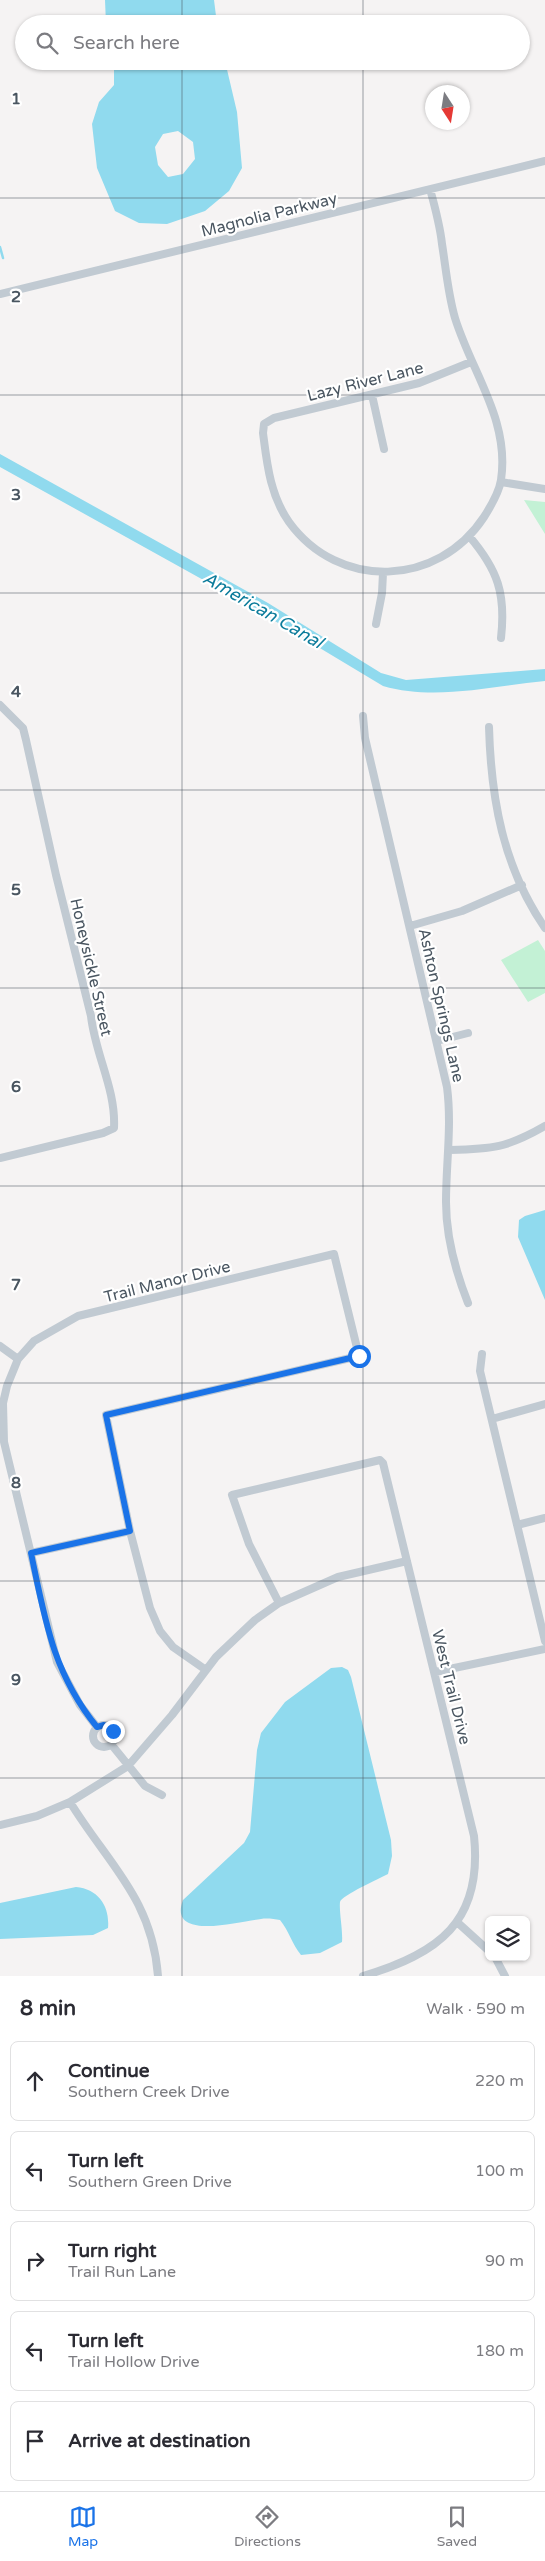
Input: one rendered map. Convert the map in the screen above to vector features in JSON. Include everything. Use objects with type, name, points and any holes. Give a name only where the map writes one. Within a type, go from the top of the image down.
[{"type":"street","name":"Magnolia Parkway","points":[[0,294],[545,161]]},
{"type":"street","points":[[376,624],[382,593],[383,573],[422,566],[447,555],[469,536],[492,504],[501,482],[503,459],[498,419],[472,362],[448,293],[442,244],[430,189]]},
{"type":"street","name":"Lazy River Lane","points":[[383,573],[358,569],[336,561],[317,550],[290,523],[273,491],[262,432],[264,424],[274,418],[419,383],[472,362]]},
{"type":"street","points":[[372,395],[384,449]]},
{"type":"street","points":[[501,482],[545,489]]},
{"type":"street","points":[[469,536],[486,556],[494,570],[500,588],[504,614],[501,638]]},
{"type":"street","name":"Honeysickle Street","points":[[0,705],[23,728],[56,875],[91,1016],[93,1036],[115,1109],[114,1128],[103,1133],[0,1158]]},
{"type":"street","name":"Ashton Springs Lane","points":[[363,716],[364,738],[437,1041],[450,1114],[450,1150],[446,1201],[448,1232],[452,1256],[468,1303]]},
{"type":"street","points":[[489,727],[490,772],[495,810],[522,885],[545,928]]},
{"type":"street","points":[[410,926],[462,911],[522,885]]},
{"type":"street","points":[[437,1041],[468,1033]]},
{"type":"street","points":[[450,1150],[479,1151],[501,1148],[523,1139],[545,1126]]},
{"type":"street","name":"Trail Manor Drive","points":[[18,1359],[34,1341],[78,1316],[334,1254],[359,1356],[106,1415],[130,1531]]},
{"type":"street","points":[[0,1346],[18,1359],[7,1386],[3,1420],[4,1442],[57,1662],[80,1706],[97,1727]]},
{"type":"street","points":[[482,1354],[480,1371],[545,1641]]},
{"type":"street","points":[[492,1419],[545,1404]]},
{"type":"street","name":"West Trail Drive","points":[[279,1603],[249,1544],[232,1495],[380,1460],[383,1463],[474,1836],[476,1854],[473,1884],[457,1922]]},
{"type":"street","points":[[517,1525],[545,1518]]},
{"type":"street","points":[[31,1553],[130,1531],[150,1608],[160,1630],[173,1647],[206,1670]]},
{"type":"street","points":[[0,1825],[37,1816],[70,1802],[128,1766],[237,1635],[279,1603],[338,1578],[407,1561]]},
{"type":"street","points":[[435,1672],[545,1649]]},
{"type":"street","points":[[104,1725],[111,1728],[115,1738],[111,1744],[105,1747],[95,1743],[93,1737],[97,1727],[104,1725]]},
{"type":"street","points":[[111,1744],[145,1786],[162,1795]]},
{"type":"street","points":[[70,1802],[133,1891],[142,1908],[154,1944],[158,1976]]},
{"type":"street","points":[[362,1976],[384,1973],[435,1945],[457,1922],[485,1947]]},
{"type":"street","points":[[497,1961],[505,1976]]},
{"type":"green space","points":[[524,500],[545,502],[545,534]]},
{"type":"green space","points":[[538,940],[545,951],[545,993],[528,1002],[501,960]]},
{"type":"water","points":[[105,0],[214,0],[216,15],[106,15]]},
{"type":"water","points":[[114,70],[227,70],[237,112],[242,168],[229,191],[205,211],[167,224],[139,223],[115,211],[97,168],[92,124],[99,102],[114,85]],"holes":[[[178,131],[193,142],[195,159],[183,174],[168,177],[158,165],[155,147],[163,134]]]},
{"type":"water","name":"American Canal","points":[[0,454],[268,603],[381,673],[406,680],[545,669],[545,681],[485,689],[443,692],[403,690],[383,686],[243,602],[0,467]]},
{"type":"water","points":[[545,1210],[545,1300],[518,1237],[519,1220],[525,1216]]},
{"type":"water","points":[[342,1667],[348,1670],[351,1677],[391,1840],[392,1856],[388,1874],[342,1899],[340,1906],[342,1942],[320,1953],[301,1955],[280,1920],[263,1919],[208,1926],[195,1925],[186,1921],[181,1913],[183,1900],[244,1843],[250,1832],[257,1750],[261,1733],[285,1702],[331,1668]]},
{"type":"water","points":[[76,1887],[91,1891],[101,1900],[107,1913],[108,1928],[93,1935],[0,1939],[0,1903]]},
{"type":"waterway","points":[[0,247],[3,258]]},
{"type":"route","points":[[113,1731],[104,1725],[97,1727],[66,1683],[52,1646],[31,1553],[130,1531],[106,1415],[359,1356]]}]
